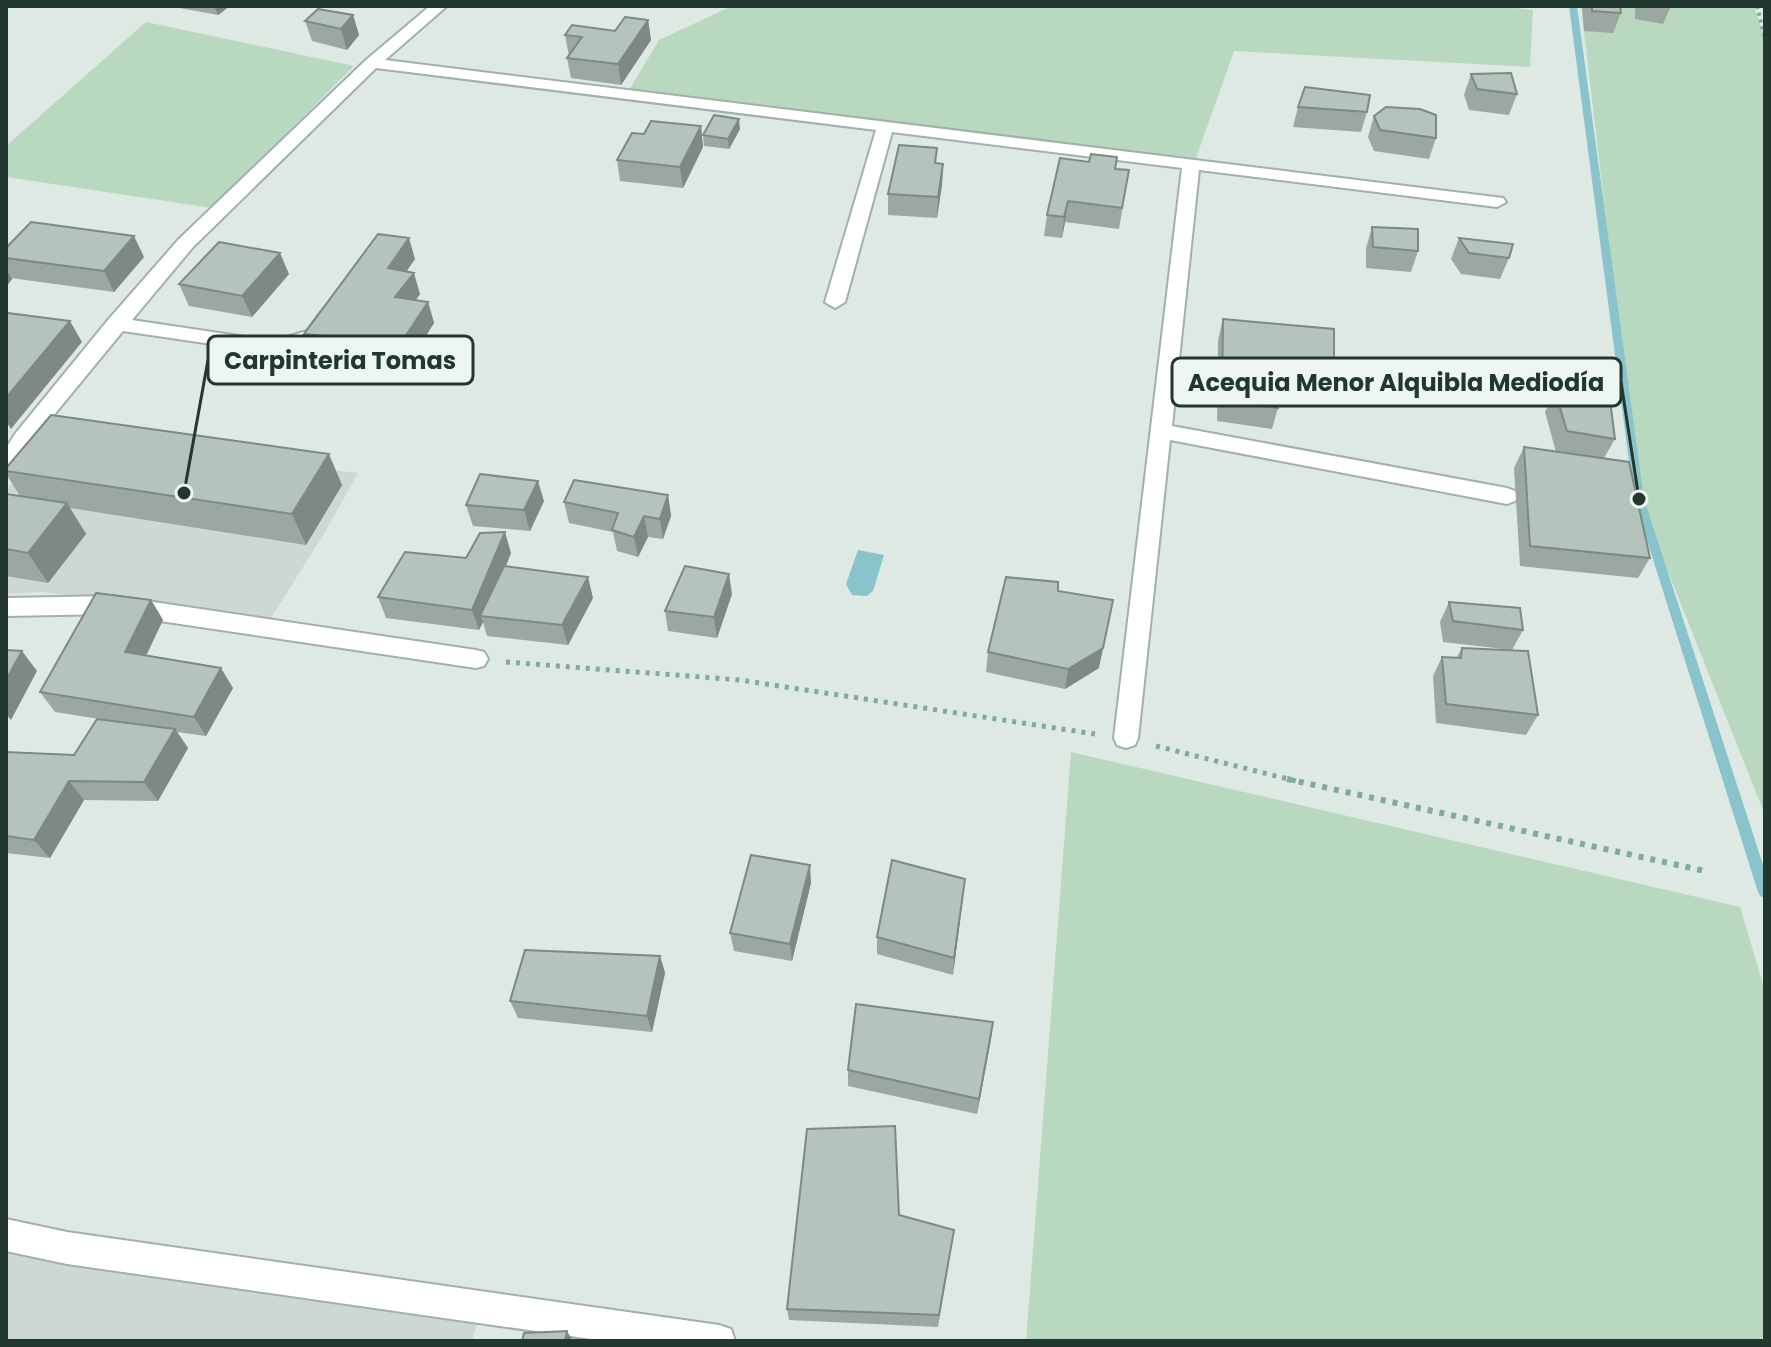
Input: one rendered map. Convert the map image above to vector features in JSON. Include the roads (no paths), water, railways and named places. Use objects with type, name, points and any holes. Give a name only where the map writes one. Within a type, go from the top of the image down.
[{"type":"street","points":[[6,466],[22,439],[115,324],[186,243],[372,63],[439,6]]},
{"type":"street","points":[[372,63],[1497,202]]},
{"type":"street","points":[[835,302],[885,127]]},
{"type":"street","points":[[1126,738],[1191,165]]},
{"type":"street","points":[[115,324],[273,347],[314,335],[340,301]]},
{"type":"street","points":[[1161,431],[1507,496]]},
{"type":"street","points":[[6,607],[113,605],[476,659]]},
{"type":"street","points":[[6,1235],[67,1248],[719,1341]]},
{"type":"water","points":[[858,550],[884,555],[873,591],[867,596],[852,595],[846,584]]},
{"type":"waterway","points":[[1573,6],[1639,499],[1765,892]]},
{"type":"place","name":"Carpinteria Tomas","points":[[184,493]]},
{"type":"place","name":"Acequia Menor Alquibla Mediodía","points":[[1639,499]]}]
